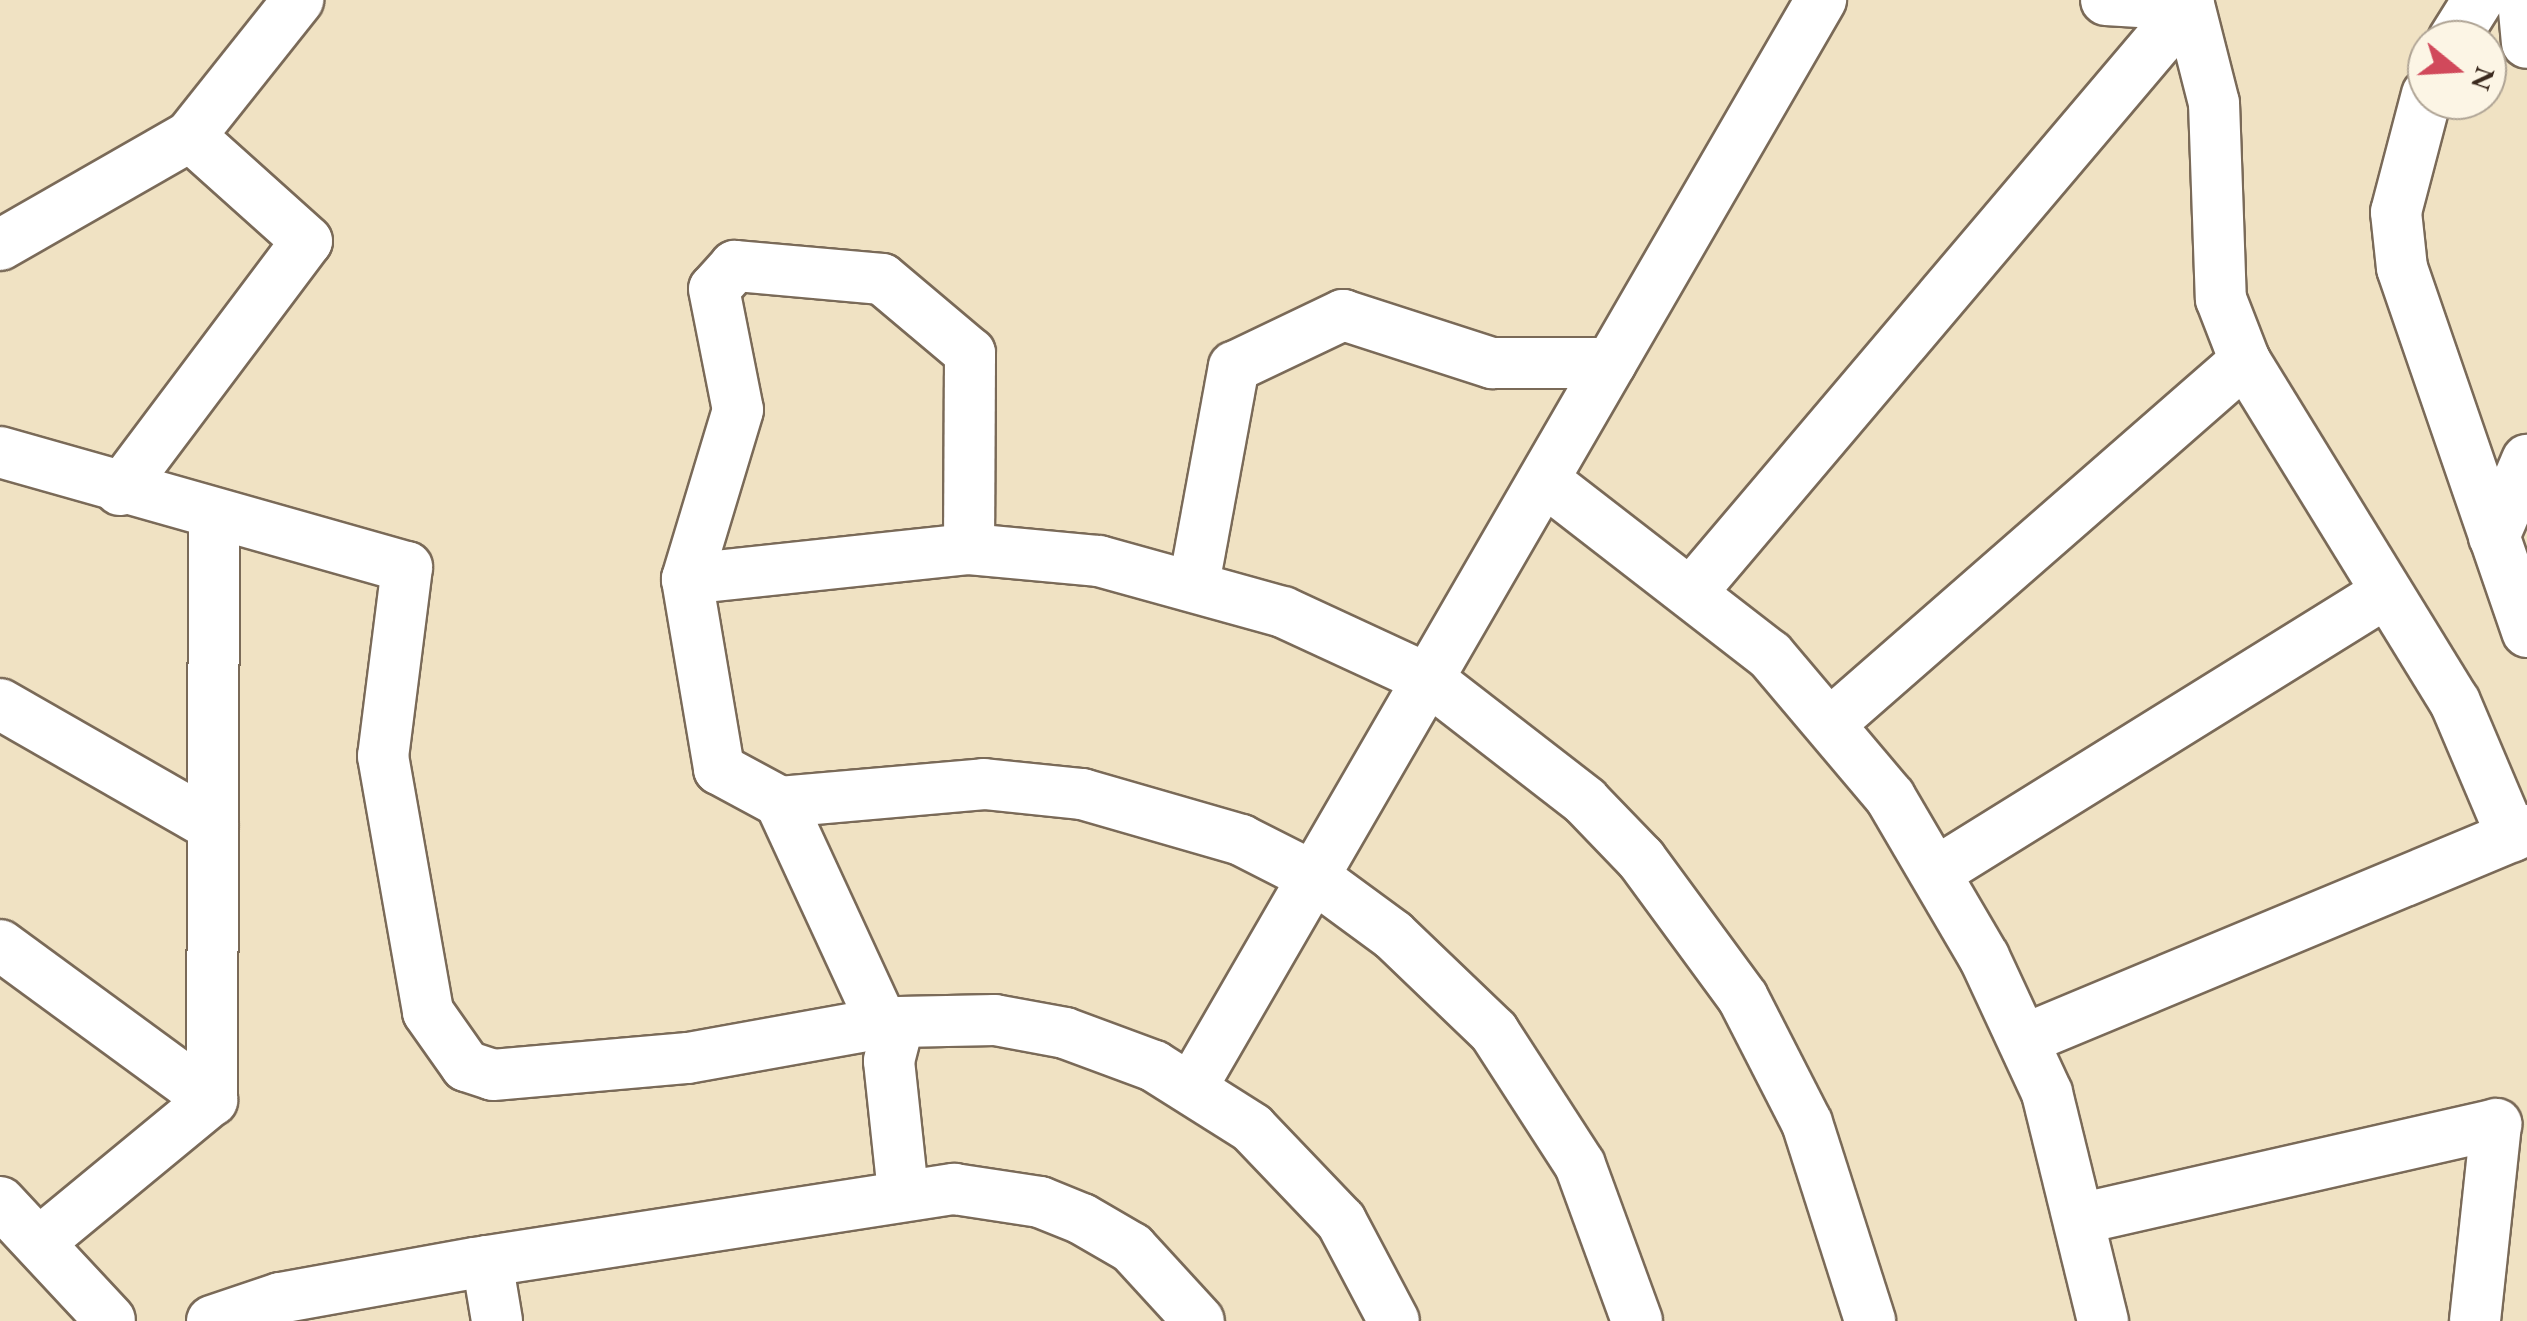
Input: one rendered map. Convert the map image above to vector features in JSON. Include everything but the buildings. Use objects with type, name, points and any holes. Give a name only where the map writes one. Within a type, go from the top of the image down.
[{"type":"street","points":[[0,246],[190,136],[298,0]]},
{"type":"street","points":[[1193,1086],[1821,0]]},
{"type":"street","points":[[2106,0],[2189,4]]},
{"type":"street","points":[[2523,0],[2527,43]]},
{"type":"street","points":[[2023,1040],[2520,833],[2455,702],[2384,594],[2245,361],[2221,299],[2214,104],[2189,4]]},
{"type":"street","points":[[1694,588],[2189,4]]},
{"type":"street","points":[[2420,120],[2396,212],[2402,268],[2527,632]]},
{"type":"street","points":[[120,490],[307,241],[190,136]]},
{"type":"street","points":[[969,549],[970,353],[882,279],[734,266],[714,289],[738,410],[686,579],[719,769],[780,802],[984,784],[1082,794],[1240,840],[1314,877],[1393,935],[1494,1032],[1580,1165],[1638,1321]]},
{"type":"street","points":[[1194,584],[1234,367],[1344,315],[1492,363],[1611,363]]},
{"type":"street","points":[[1834,720],[2245,361]]},
{"type":"street","points":[[0,452],[214,520],[407,567],[383,756],[428,1012],[466,1066],[493,1074],[688,1058],[885,1030],[898,1022],[996,1020],[1064,1033],[1193,1086],[1300,1170],[1374,1274],[1394,1321]]},
{"type":"street","points":[[2494,537],[2527,460]]},
{"type":"street","points":[[1544,480],[1694,588],[1834,720],[1938,871],[2023,1040],[2083,1218],[2102,1321]]},
{"type":"street","points":[[212,1100],[214,520]]},
{"type":"street","points":[[686,579],[969,549],[1099,561],[1194,584],[1282,612],[1428,679],[1585,801],[1641,858],[1744,998],[1814,1141],[1870,1321]]},
{"type":"street","points":[[1938,871],[2384,594]]},
{"type":"street","points":[[0,704],[213,826]]},
{"type":"street","points":[[780,802],[885,1030],[902,1192]]},
{"type":"street","points":[[0,945],[212,1100]]},
{"type":"street","points":[[42,1240],[212,1100]]},
{"type":"street","points":[[2083,1218],[2496,1124],[2476,1321]]},
{"type":"street","points":[[212,1321],[280,1298],[902,1192],[997,1192],[1082,1220],[1132,1248],[1198,1321]]},
{"type":"street","points":[[0,1202],[42,1240],[110,1320]]},
{"type":"street","points":[[487,1261],[497,1321]]}]
